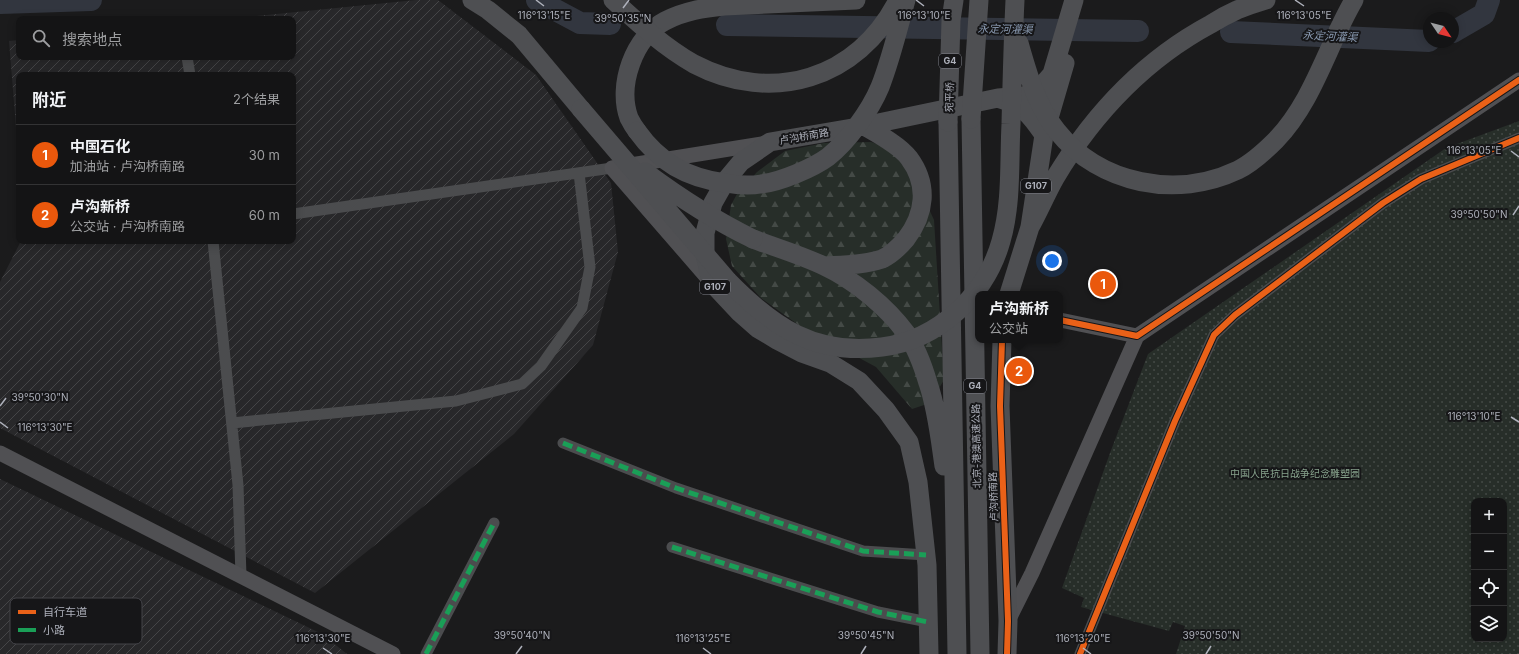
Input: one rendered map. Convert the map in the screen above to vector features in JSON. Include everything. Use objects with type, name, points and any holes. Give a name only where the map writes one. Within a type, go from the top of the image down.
[{"type":"highway","points":[[472,0],[488,10],[519,35],[581,109],[615,160],[751,304],[779,325],[810,341],[843,349],[865,349],[907,342],[933,329],[962,307],[979,286],[991,266],[1001,241],[1006,217],[1009,184],[1015,0]]},
{"type":"highway","points":[[613,0],[674,52],[694,64],[740,81],[761,84],[781,84],[804,79],[832,69],[855,54],[878,31],[898,0]]},
{"type":"highway","points":[[856,0],[704,8],[685,13],[664,22],[647,35],[637,49],[629,67],[626,84],[627,104],[629,117],[636,131],[659,157],[681,171],[718,182],[743,186],[762,184],[782,179],[803,170],[828,157],[851,134],[870,105],[879,87],[891,54],[906,0]]},
{"type":"highway","name":"宛平桥","points":[[954,0],[951,20],[948,122],[955,538]]},
{"type":"highway","name":"北京-港澳高速公路","points":[[979,0],[971,119],[980,654]]},
{"type":"highway","name":"卢沟桥南路","points":[[1010,291],[1030,227],[1044,135],[1074,0]]},
{"type":"highway","name":"卢沟桥南路","points":[[711,282],[705,254],[705,233],[713,203],[726,180],[741,162],[770,142],[864,126],[998,98],[1024,96],[1039,89],[1057,75],[1084,0]]},
{"type":"highway","points":[[1030,227],[1055,178],[1076,146],[1097,118],[1125,86],[1156,60],[1194,33],[1236,10],[1266,0]]},
{"type":"highway","points":[[1014,26],[1033,89],[1043,111],[1069,145],[1104,169],[1123,177],[1158,185],[1182,185],[1200,183],[1221,177],[1240,169],[1258,157],[1276,139],[1291,122],[1306,99],[1337,32],[1354,0]]},
{"type":"highway","points":[[998,98],[1014,103],[1025,111],[1044,135]]},
{"type":"highway","points":[[825,266],[860,264],[884,258],[900,246],[914,228],[922,208],[922,191],[918,175],[908,157],[891,142],[864,126]]},
{"type":"highway","points":[[615,160],[726,226],[753,239],[825,266],[854,284],[892,316],[906,334],[929,383],[937,418],[955,538]]},
{"type":"highway","name":"G107","points":[[711,282],[740,313],[757,328],[802,353],[830,363],[859,381],[886,410],[909,442],[918,482],[926,555],[929,654]]},
{"type":"highway","name":"卢沟桥南路","points":[[1002,343],[1000,406],[1008,621],[1006,653]]},
{"type":"highway","name":"G4","points":[[955,538],[957,654]]},
{"type":"highway","points":[[928,625],[940,654]]},
{"type":"street","points":[[188,60],[190,72]]},
{"type":"street","points":[[1008,621],[1032,573],[1137,336],[1519,80]]},
{"type":"street","points":[[1080,654],[1175,421],[1214,335],[1235,315],[1390,199],[1421,179],[1519,138]]},
{"type":"street","points":[[296,214],[579,173],[615,160],[770,142]]},
{"type":"street","points":[[615,160],[711,282]]},
{"type":"street","points":[[232,423],[456,401],[522,384],[542,366],[582,308],[590,267],[579,173]]},
{"type":"street","points":[[213,244],[238,485],[241,576]]},
{"type":"street","points":[[1063,321],[1137,336]]},
{"type":"street","points":[[563,443],[676,488],[863,551],[926,555]]},
{"type":"street","points":[[0,453],[393,654]]},
{"type":"street","points":[[426,654],[494,523]]},
{"type":"street","points":[[672,547],[878,612],[928,625]]},
{"type":"shaded area","points":[[416,0],[438,0],[536,75],[611,183],[618,252],[593,345],[514,434],[315,593],[0,428],[0,282],[19,244],[296,244],[296,72],[16,72],[16,127],[9,41],[16,40],[16,60],[296,60],[296,16],[256,16]]},
{"type":"shaded area","points":[[0,479],[322,634],[347,654],[0,654]]},
{"type":"green space","name":"中国人民抗日战争纪念雕塑园","points":[[1519,121],[1519,654],[1176,654],[1185,626],[1173,622],[1169,631],[1081,607],[1084,598],[1062,588],[1110,453],[1148,354],[1446,148]]},
{"type":"green space","points":[[871,142],[892,149],[910,168],[934,220],[944,380],[930,403],[912,409],[876,367],[800,326],[761,298],[732,266],[726,239],[731,205],[737,194],[757,172],[785,151],[824,143]]},
{"type":"waterway","name":"永定河灌渠","points":[[0,3],[91,0]]},
{"type":"waterway","name":"永定河灌渠","points":[[537,0],[580,23],[610,24]]},
{"type":"waterway","name":"永定河灌渠","points":[[1459,29],[1484,14],[1489,0]]},
{"type":"waterway","name":"永定河灌渠","points":[[727,25],[1138,31]]},
{"type":"waterway","name":"永定河灌渠","points":[[1231,32],[1423,41]]},
{"type":"marked path","points":[[563,443],[676,488],[863,551],[926,555]]},
{"type":"marked path","points":[[426,654],[494,523]]},
{"type":"marked path","points":[[672,547],[878,612],[928,622]]},
{"type":"cycle path","points":[[1063,321],[1137,336],[1519,80]]},
{"type":"cycle path","points":[[1080,654],[1175,421],[1214,335],[1235,315],[1383,203],[1421,179],[1519,138]]},
{"type":"cycle path","points":[[1002,343],[1000,406],[1008,621],[1007,654]]},
{"type":"place","name":"中国石化","points":[[1103,284]]},
{"type":"place","name":"卢沟新桥","points":[[1019,371]]}]
